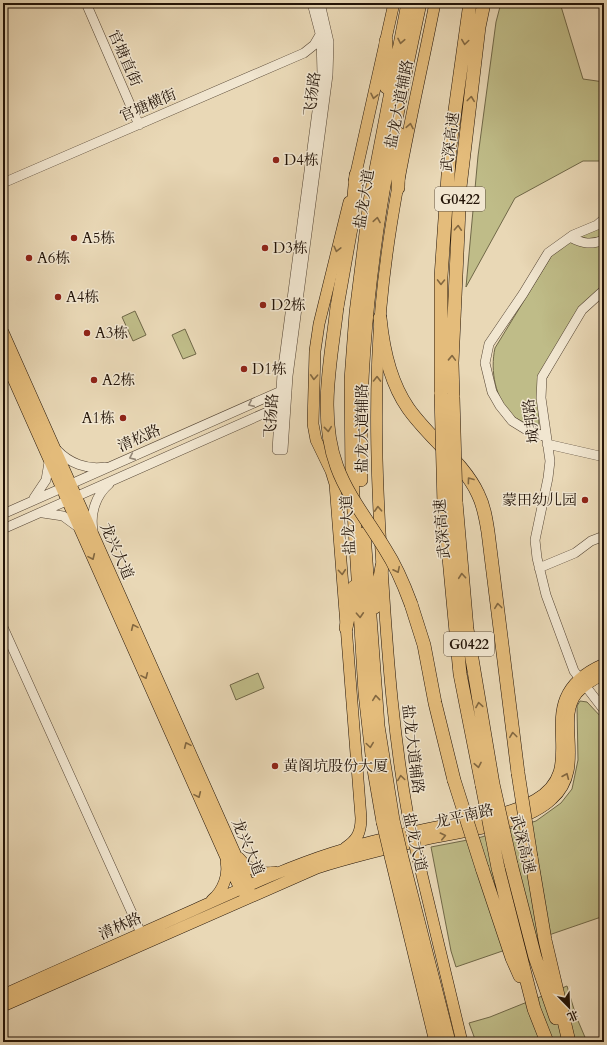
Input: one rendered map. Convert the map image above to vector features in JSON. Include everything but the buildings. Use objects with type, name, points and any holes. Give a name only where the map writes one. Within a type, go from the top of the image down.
[{"type":"highway","name":"盐龙大道","points":[[408,3],[365,233],[353,347],[351,445],[357,568],[368,727],[396,855],[449,1042]]},
{"type":"highway","name":"盐龙大道","points":[[388,821],[378,726],[362,501],[360,430],[362,366],[374,241],[399,100],[420,3]]},
{"type":"highway","name":"武深高速","points":[[470,3],[450,146],[441,277],[447,396],[450,503],[460,674],[487,785],[504,866],[514,927],[534,1009],[547,1042]]},
{"type":"highway","name":"武深高速","points":[[447,396],[452,363],[460,186],[479,27],[484,3]]},
{"type":"highway","points":[[386,41],[387,113]]},
{"type":"highway","points":[[398,188],[399,100]]},
{"type":"highway","points":[[356,175],[351,228],[337,307],[327,398],[328,435],[342,480],[394,564],[412,604],[424,645],[435,703],[454,780],[482,868],[514,927]]},
{"type":"highway","points":[[380,318],[386,357],[399,392],[416,418],[472,483],[483,507],[491,554],[518,773],[531,857],[541,917],[569,1042]]},
{"type":"highway","points":[[371,630],[382,566]]},
{"type":"highway","points":[[346,628],[357,568]]},
{"type":"highway","name":"盐龙大道","points":[[396,855],[412,946],[436,1042]]},
{"type":"highway","name":"武深高速","points":[[514,927],[535,957],[564,1042]]},
{"type":"highway","points":[[412,946],[428,1042]]},
{"type":"main road","name":"盐龙大道辅路","points":[[345,848],[357,838],[361,822],[335,484],[331,470],[316,440],[312,416],[319,324],[356,175],[394,3]]},
{"type":"main road","name":"盐龙大道辅路","points":[[435,3],[390,227],[380,318],[375,426],[382,566],[394,724],[408,816],[462,1042]]},
{"type":"main road","name":"龙兴大道","points":[[3,332],[66,486],[72,499],[94,535],[227,848]]},
{"type":"main road","name":"龙兴大道","points":[[3,357],[52,453]]},
{"type":"main road","name":"龙兴大道","points":[[72,499],[81,530],[249,897]]},
{"type":"main road","name":"龙平南路","points":[[377,846],[517,809],[538,799],[554,783],[560,769],[563,754],[560,716],[563,702],[569,688],[582,683],[602,670]]},
{"type":"main road","points":[[227,848],[253,870],[272,873],[345,848],[377,846]]},
{"type":"main road","name":"清林路","points":[[3,1006],[249,897],[317,868],[377,846]]},
{"type":"main road","points":[[207,904],[215,897],[225,881],[227,848]]},
{"type":"main road","name":"清林路","points":[[3,994],[283,870]]},
{"type":"street","name":"官塘直街","points":[[86,3],[139,125]]},
{"type":"street","name":"飞扬路","points":[[283,405],[323,62],[321,33],[312,3]]},
{"type":"street","name":"飞扬路","points":[[284,391],[329,69],[328,31],[320,3]]},
{"type":"street","name":"官塘横街","points":[[3,183],[304,53],[314,45],[321,33]]},
{"type":"street","points":[[304,53],[316,54],[323,62]]},
{"type":"street","points":[[604,219],[597,225],[570,237],[548,253],[489,344],[485,363],[492,392],[500,406],[512,421],[547,441],[604,457]]},
{"type":"street","points":[[570,237],[580,242],[590,244],[604,240]]},
{"type":"street","name":"城邦路","points":[[582,683],[554,620],[539,568],[535,540],[548,478],[550,460],[541,398],[542,377],[582,310],[604,290]]},
{"type":"street","name":"清松路","points":[[3,514],[284,391]]},
{"type":"street","name":"清松路","points":[[3,529],[283,405]]},
{"type":"street","points":[[30,502],[38,495],[46,480],[49,473],[52,453],[62,456],[78,465],[90,467],[112,466]]},
{"type":"street","points":[[94,535],[92,519],[96,502],[103,489],[114,480]]},
{"type":"street","points":[[39,513],[63,516],[76,524],[81,530]]},
{"type":"street","points":[[539,568],[575,553],[591,541],[604,536]]},
{"type":"street","points":[[3,627],[141,933]]},
{"type":"street","points":[[582,683],[604,710]]},
{"type":"shaded area","points":[[501,3],[560,3],[583,79],[604,82],[604,161],[583,161],[515,198],[466,287],[478,156],[496,22]]},
{"type":"shaded area","points":[[604,222],[604,286],[587,300],[538,395],[539,427],[522,421],[513,416],[507,409],[498,393],[495,384],[493,366],[495,348],[552,255],[569,241]]},
{"type":"shaded area","points":[[135,311],[146,335],[133,341],[122,317]]},
{"type":"shaded area","points":[[185,329],[196,354],[183,359],[172,335]]},
{"type":"shaded area","points":[[258,673],[264,688],[236,700],[230,685]]},
{"type":"shaded area","points":[[580,701],[587,702],[604,720],[604,916],[456,967],[451,951],[431,847],[478,838],[536,821],[561,803],[572,789],[578,760],[577,706]]},
{"type":"shaded area","points":[[567,986],[576,1016],[587,1042],[476,1042],[469,1023],[490,1017]]},
{"type":"place","name":"D4栋","points":[[276,160]]},
{"type":"place","name":"A5栋","points":[[74,238]]},
{"type":"place","name":"D3栋","points":[[265,248]]},
{"type":"place","name":"A6栋","points":[[29,258]]},
{"type":"place","name":"A4栋","points":[[58,297]]},
{"type":"place","name":"D2栋","points":[[263,305]]},
{"type":"place","name":"A3栋","points":[[87,333]]},
{"type":"place","name":"D1栋","points":[[244,369]]},
{"type":"place","name":"A2栋","points":[[94,380]]},
{"type":"place","name":"A1栋","points":[[123,418]]},
{"type":"place","name":"蒙田幼儿园","points":[[585,500]]},
{"type":"place","name":"黄阁坑股份大厦","points":[[275,766]]}]
